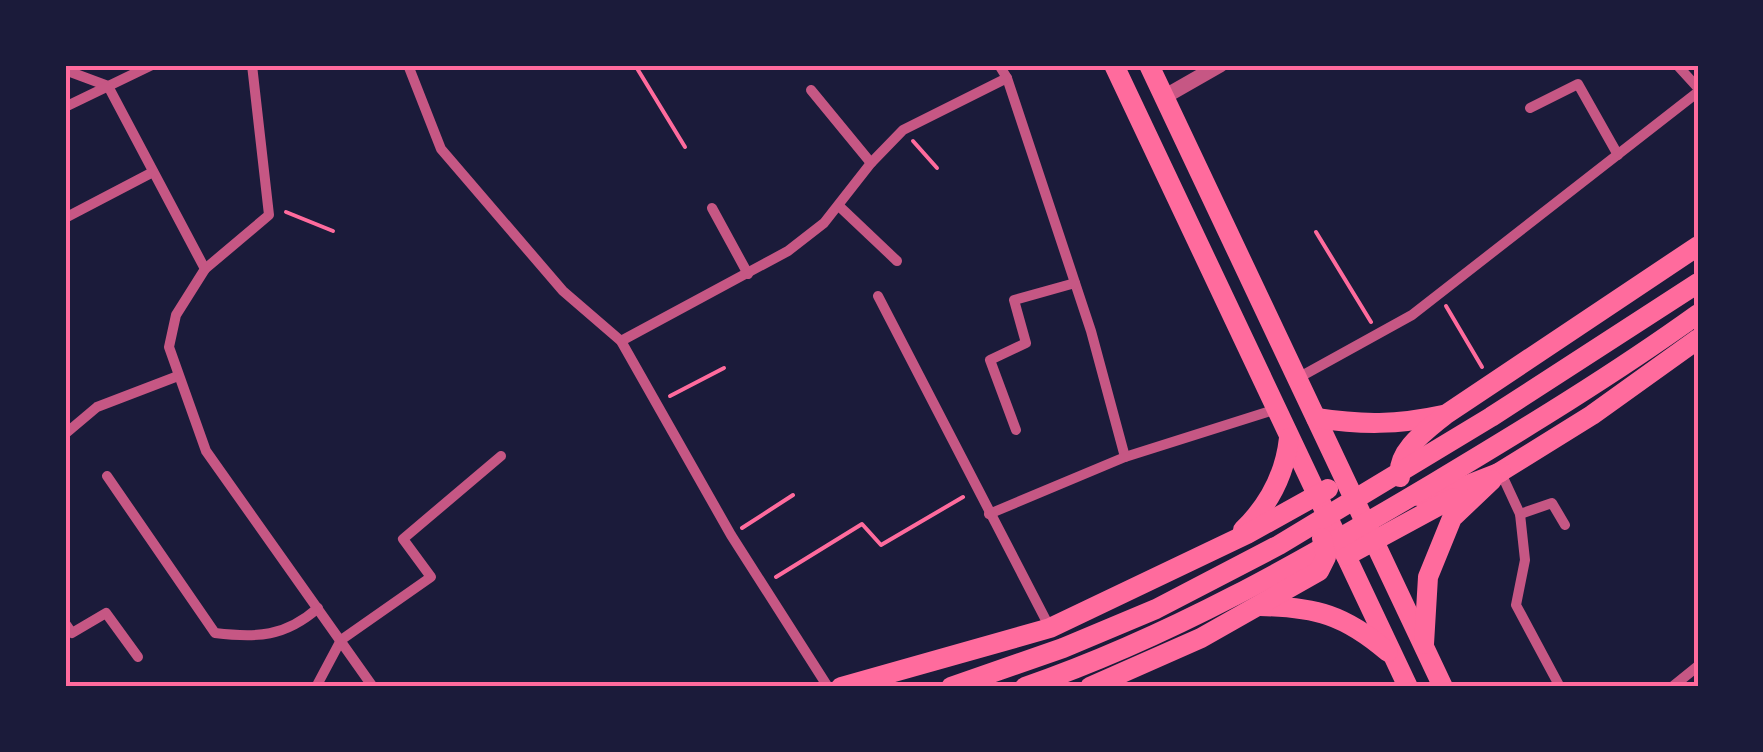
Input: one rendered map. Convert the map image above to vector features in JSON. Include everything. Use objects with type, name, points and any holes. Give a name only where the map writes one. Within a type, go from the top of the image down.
[{"type":"main road","points":[[1114,65],[1408,687]]},
{"type":"main road","points":[[1149,65],[1443,687]]},
{"type":"main road","points":[[1501,472],[1447,494],[1427,497],[1405,490],[1398,467],[1416,440],[1445,414],[1698,246]]},
{"type":"main road","points":[[951,687],[1064,648],[1156,609],[1278,545],[1490,418],[1698,282]]},
{"type":"main road","points":[[1024,687],[1147,639],[1253,588],[1524,428],[1647,352],[1698,314]]},
{"type":"main road","points":[[1346,556],[1501,472],[1592,415],[1698,339]]},
{"type":"main road","points":[[1316,418],[1352,424],[1399,424],[1445,414]]},
{"type":"main road","points":[[1239,538],[1276,486],[1286,461],[1289,436]]},
{"type":"main road","points":[[1424,646],[1428,578],[1452,518],[1501,472]]},
{"type":"main road","points":[[840,687],[1050,628],[1239,538],[1345,480]]},
{"type":"main road","points":[[1090,687],[1202,638],[1318,571],[1326,556],[1320,531],[1301,518],[1239,538]]},
{"type":"main road","points":[[1258,606],[1302,606],[1342,620],[1394,656]]},
{"type":"street","points":[[65,107],[152,65]]},
{"type":"street","points":[[252,65],[268,215],[205,269],[176,314],[169,347],[206,451],[373,687]]},
{"type":"street","points":[[408,65],[441,149],[563,291],[621,342],[731,535],[828,687]]},
{"type":"street","points":[[999,65],[1008,78],[1075,283],[1125,457]]},
{"type":"street","points":[[1164,97],[1220,65]]},
{"type":"street","points":[[1297,378],[1379,334],[1439,293],[1698,90],[1678,65]]},
{"type":"street","points":[[65,70],[108,86],[205,269]]},
{"type":"street","points":[[621,342],[748,274],[809,236],[840,207],[871,162],[903,130],[1008,78]]},
{"type":"street","points":[[1530,108],[1578,84],[1618,155]]},
{"type":"street","points":[[812,90],[871,162]]},
{"type":"street","points":[[65,218],[153,172]]},
{"type":"street","points":[[840,207],[897,261]]},
{"type":"street","points":[[712,208],[748,274]]},
{"type":"street","points":[[1016,430],[990,360],[1026,343],[1014,300],[1075,283]]},
{"type":"street","points":[[878,296],[1050,628]]},
{"type":"street","points":[[65,434],[97,408],[178,376]]},
{"type":"street","points":[[989,514],[1125,457],[1276,409]]},
{"type":"street","points":[[316,687],[341,640],[431,577],[404,539],[502,456]]},
{"type":"street","points":[[1501,472],[1520,514],[1525,560],[1516,605],[1560,687]]},
{"type":"street","points":[[106,476],[216,633],[255,638],[300,624],[318,608]]},
{"type":"street","points":[[1520,514],[1552,503],[1565,525]]},
{"type":"street","points":[[65,623],[72,633],[106,613],[138,658]]},
{"type":"street","points":[[1672,687],[1698,666]]},
{"type":"path","points":[[634,65],[684,146]]},
{"type":"path","points":[[903,130],[936,168]]},
{"type":"path","points":[[268,205],[332,230]]},
{"type":"path","points":[[1316,232],[1379,334]]},
{"type":"path","points":[[1439,293],[1492,384]]},
{"type":"path","points":[[655,404],[724,368]]},
{"type":"path","points":[[763,585],[862,524],[881,545],[976,489]]},
{"type":"path","points":[[731,535],[793,495]]}]
